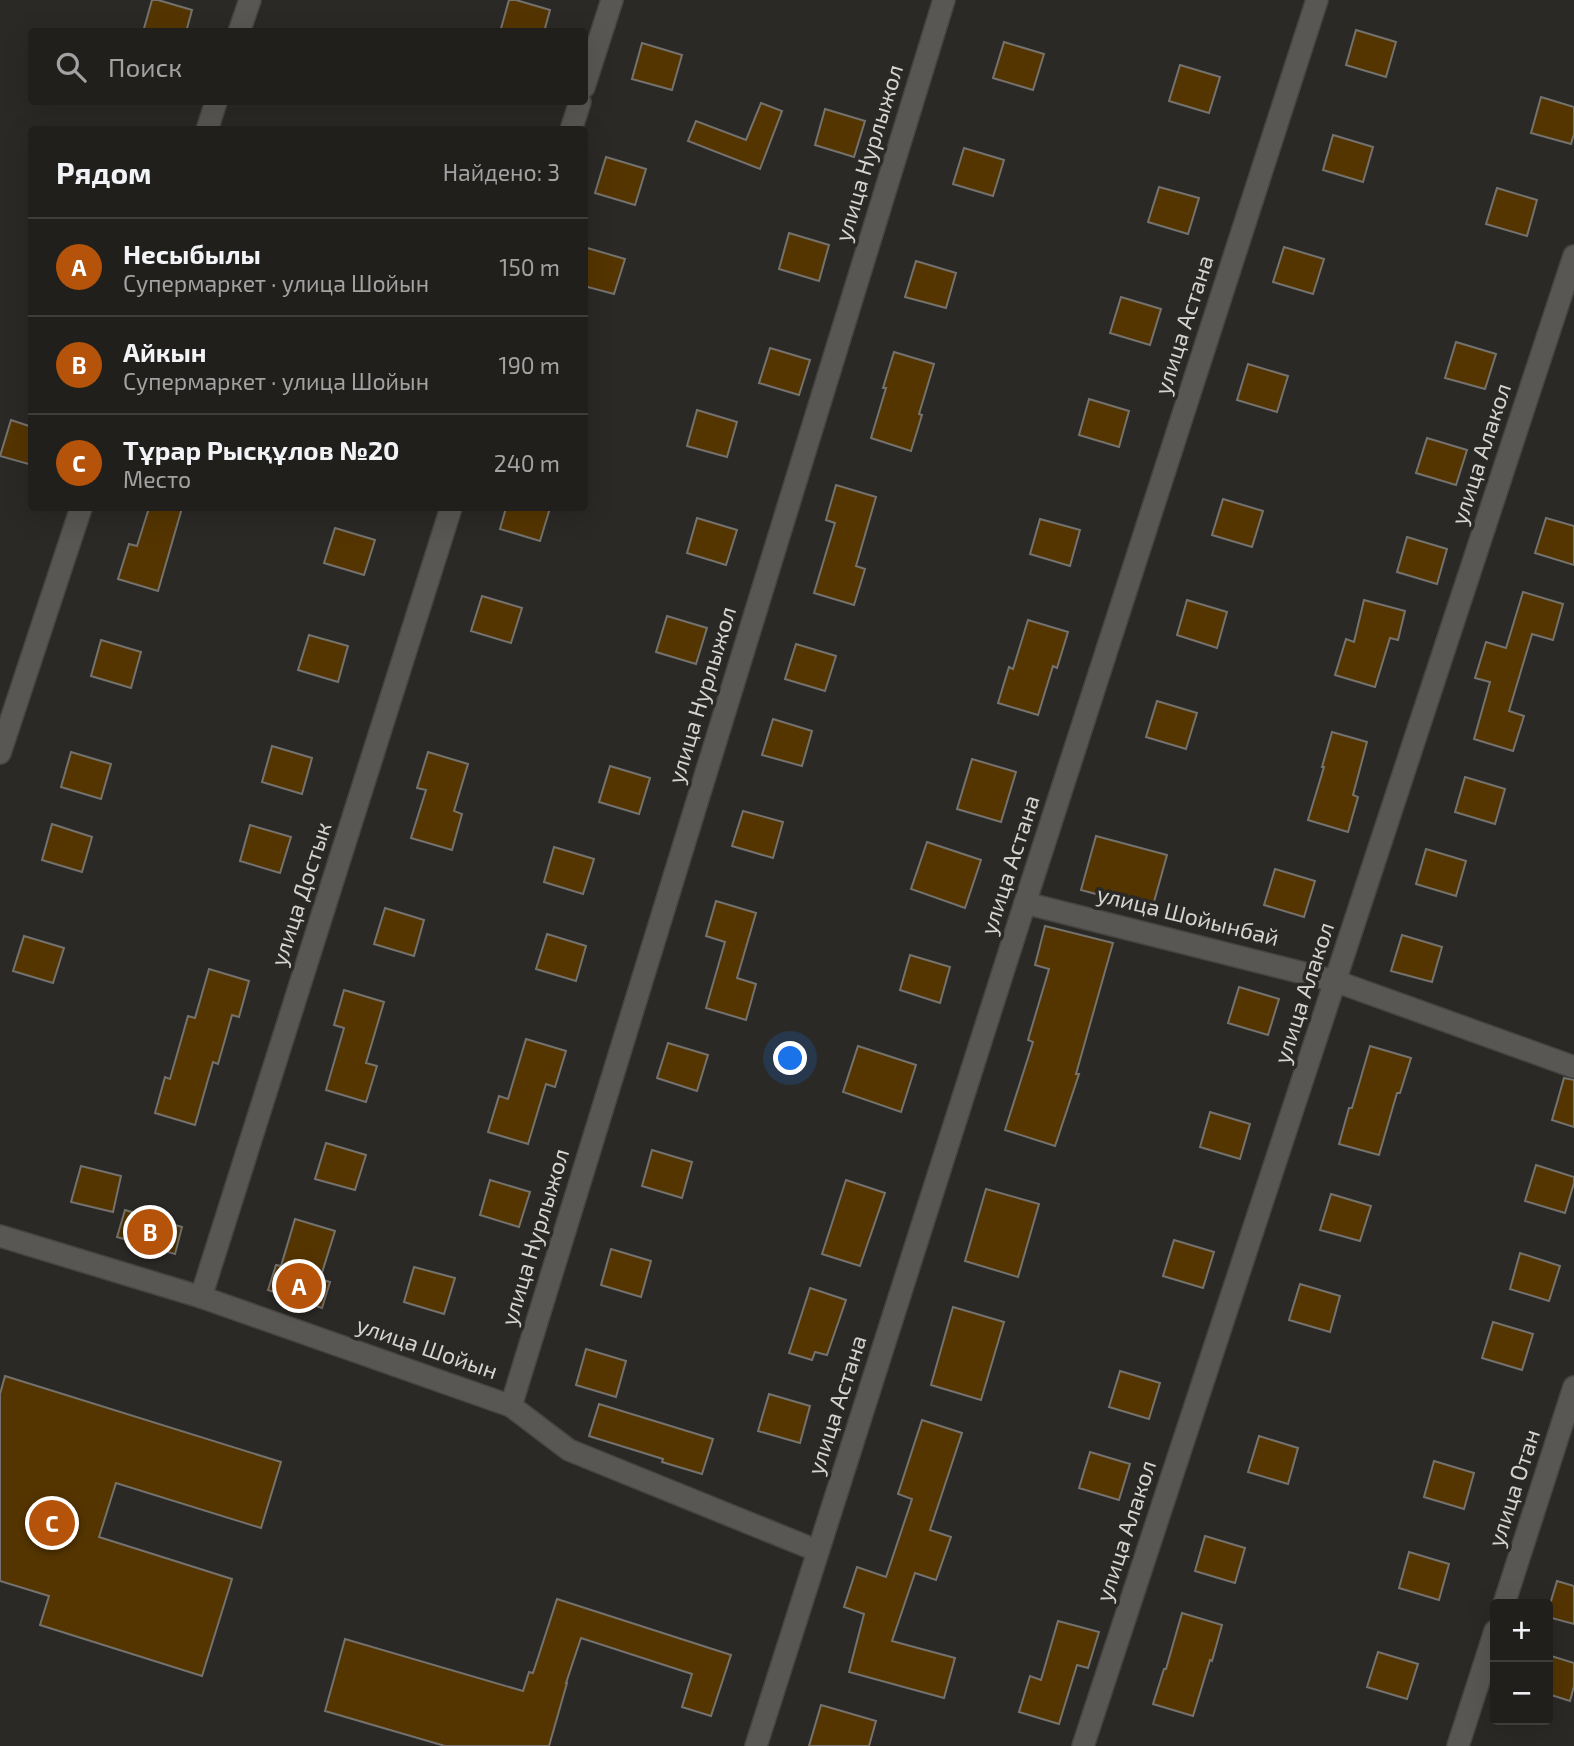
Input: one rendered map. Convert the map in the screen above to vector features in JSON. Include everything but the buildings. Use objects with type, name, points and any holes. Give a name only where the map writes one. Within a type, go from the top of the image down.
[{"type":"street","points":[[240,28],[250,0]]},
{"type":"street","points":[[588,75],[612,0]]},
{"type":"street","name":"улица Нурлыжол","points":[[511,1406],[944,0]]},
{"type":"street","name":"улица Астана","points":[[756,1746],[1317,0]]},
{"type":"street","points":[[208,126],[215,105]]},
{"type":"street","points":[[572,126],[579,105]]},
{"type":"street","name":"улица Алакол","points":[[1083,1746],[1574,256]]},
{"type":"street","points":[[0,753],[80,511]]},
{"type":"street","name":"улица Достык","points":[[201,1297],[450,511]]},
{"type":"street","name":"улица Шойынбай","points":[[1025,903],[1335,981],[1574,1067]]},
{"type":"street","name":"улица Шойын","points":[[0,1236],[201,1297],[511,1406],[569,1450],[818,1551]]},
{"type":"street","name":"улица Отан","points":[[1506,1599],[1574,1387]]},
{"type":"street","points":[[1458,1746],[1490,1647]]},
{"type":"place","name":"Айкын","points":[[150,1232]]},
{"type":"place","name":"Несыбылы","points":[[299,1286]]},
{"type":"place","name":"Тұрар Рысқұлов №20","points":[[52,1523]]}]
